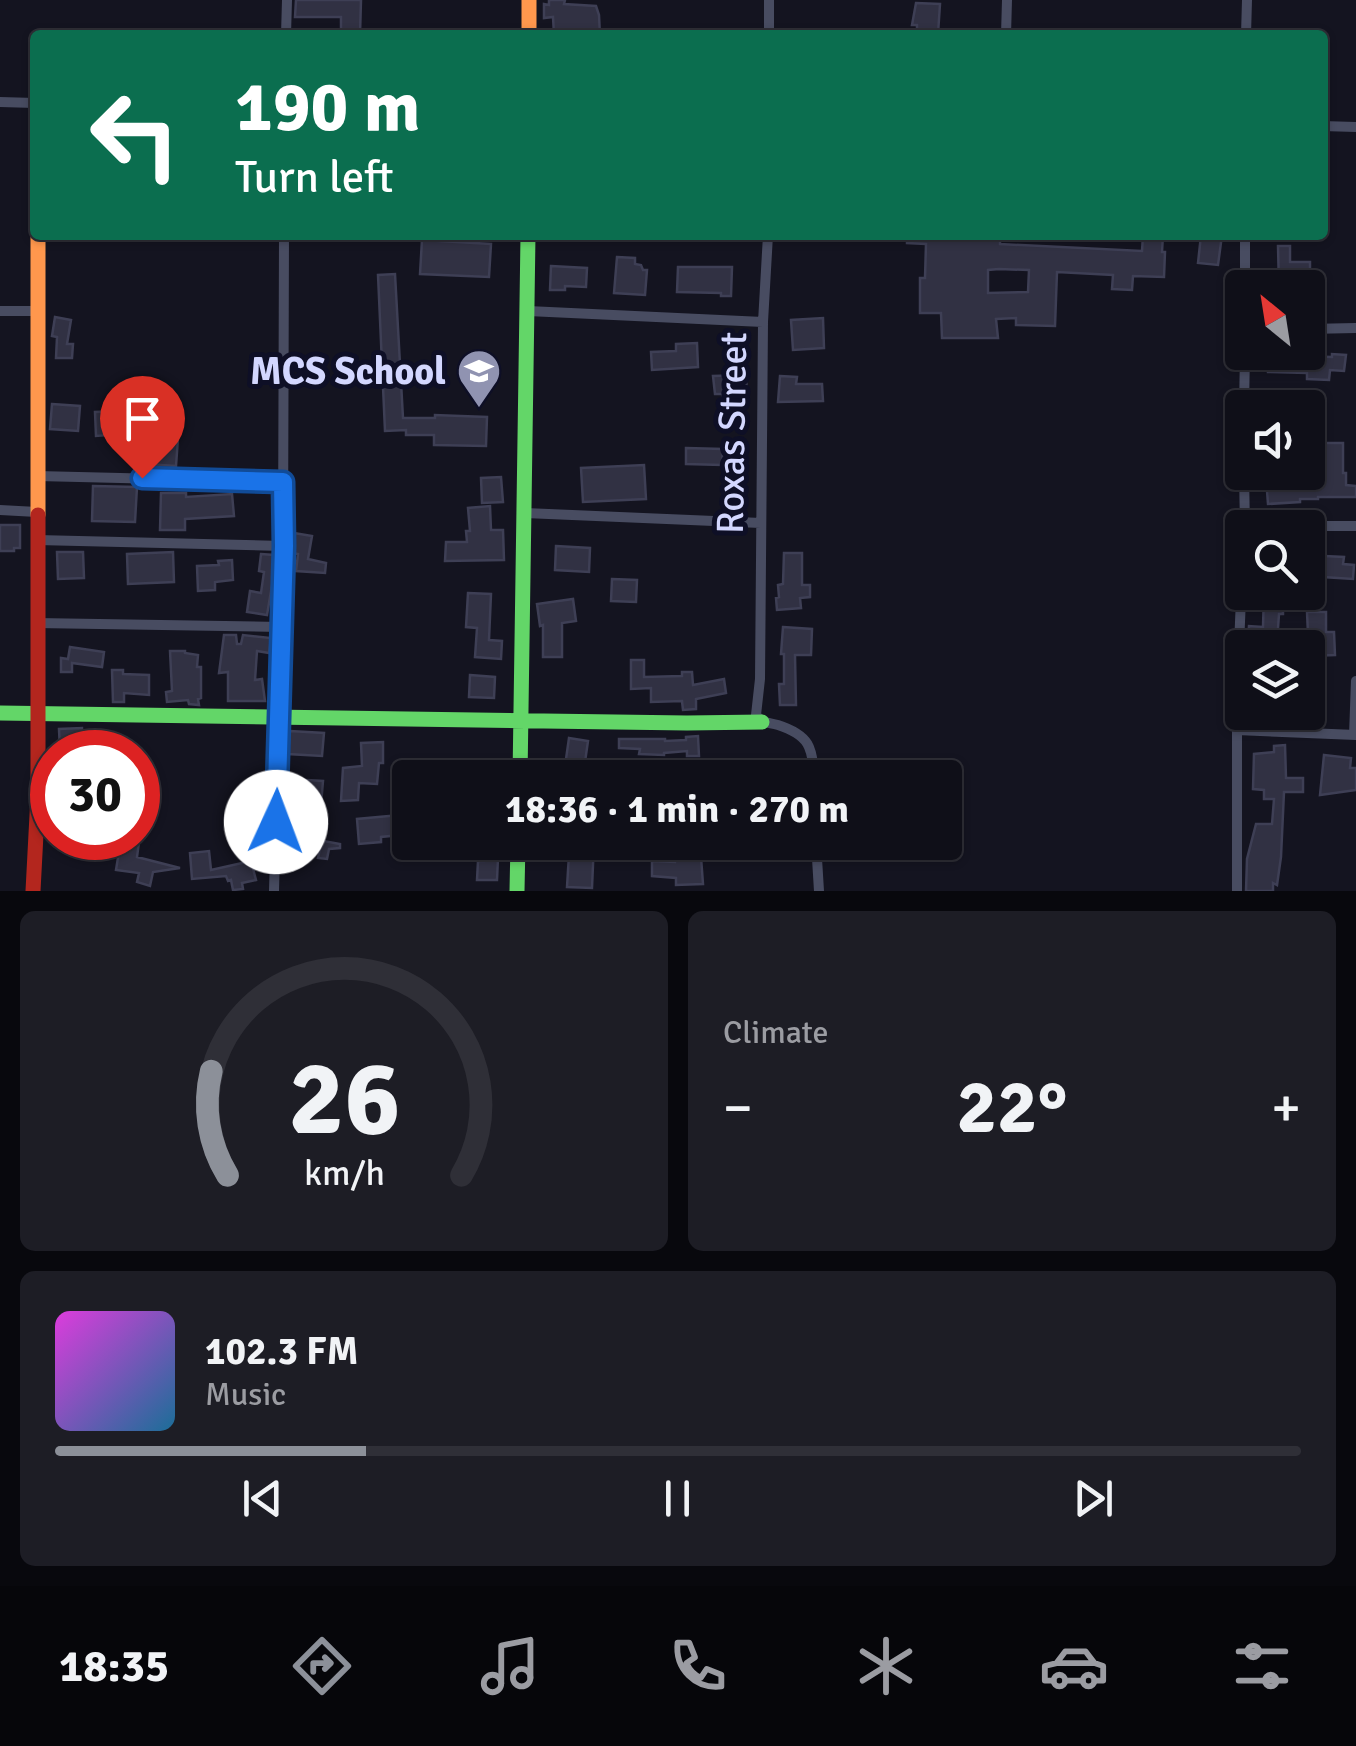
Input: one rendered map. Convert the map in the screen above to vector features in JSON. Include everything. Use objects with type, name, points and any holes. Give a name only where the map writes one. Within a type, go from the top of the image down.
[{"type":"street","points":[[286,30],[287,0]]},
{"type":"street","points":[[529,0],[529,30]]},
{"type":"street","points":[[769,0],[769,30]]},
{"type":"street","points":[[1006,30],[1007,0]]},
{"type":"street","points":[[1246,30],[1247,0]]},
{"type":"street","points":[[0,102],[30,103]]},
{"type":"street","points":[[1328,126],[1356,127]]},
{"type":"street","points":[[34,891],[38,796],[38,240]]},
{"type":"street","points":[[274,891],[284,546],[284,240]]},
{"type":"street","points":[[521,760],[528,240]]},
{"type":"street","name":"Roxas Street","points":[[762,722],[756,715],[760,679],[768,240]]},
{"type":"street","points":[[1245,240],[1245,270]]},
{"type":"street","points":[[0,310],[38,311]]},
{"type":"street","points":[[528,311],[764,322]]},
{"type":"street","points":[[1325,329],[1356,328]]},
{"type":"street","points":[[37,476],[283,482]]},
{"type":"street","points":[[0,510],[37,512]]},
{"type":"street","points":[[525,514],[761,523]]},
{"type":"street","points":[[1325,526],[1356,526]]},
{"type":"street","points":[[37,540],[284,546]]},
{"type":"street","points":[[36,623],[281,627]]},
{"type":"street","points":[[1237,891],[1237,730],[1355,735],[1356,682]]},
{"type":"street","points":[[0,713],[762,722],[803,736],[813,760]]},
{"type":"street","points":[[517,891],[518,860]]},
{"type":"street","points":[[817,860],[819,891]]},
{"type":"building","points":[[296,0],[361,0],[360,30],[341,30],[341,17],[295,17]]},
{"type":"building","points":[[549,0],[565,0],[564,4],[596,6],[600,30],[554,30],[553,17],[544,18],[544,4],[549,5]]},
{"type":"building","points":[[916,3],[940,4],[938,30],[917,30],[917,25],[912,25]]},
{"type":"building","points":[[422,240],[491,244],[489,277],[420,274]]},
{"type":"building","points":[[907,240],[1000,240],[1000,244],[1142,251],[1143,240],[1163,240],[1164,277],[1133,276],[1132,290],[1112,289],[1113,275],[1057,272],[1055,326],[1016,325],[1016,318],[996,319],[998,338],[942,338],[941,313],[920,313],[920,278],[925,278],[926,244]],"holes":[[[988,270],[1029,270],[1028,292],[988,293]]]},
{"type":"building","points":[[1200,240],[1221,240],[1218,265],[1198,263]]},
{"type":"building","points":[[1278,246],[1290,246],[1290,262],[1310,262],[1310,270],[1279,270]]},
{"type":"building","points":[[617,257],[635,258],[635,264],[647,270],[645,295],[614,293]]},
{"type":"building","points":[[551,266],[587,268],[586,287],[550,290]]},
{"type":"building","points":[[678,267],[732,267],[731,296],[677,292]]},
{"type":"building","points":[[395,274],[403,418],[487,417],[486,446],[434,445],[434,435],[385,431],[378,275]]},
{"type":"building","points":[[55,317],[71,320],[67,344],[73,344],[72,358],[56,358],[57,337],[52,336]]},
{"type":"building","points":[[823,318],[824,348],[793,350],[791,320]]},
{"type":"building","points":[[697,343],[698,367],[652,370],[651,352],[676,351],[676,344]]},
{"type":"building","points":[[1346,355],[1344,371],[1330,370],[1329,380],[1307,379],[1307,373],[1268,372],[1325,370],[1325,357]]},
{"type":"building","points":[[746,375],[747,396],[715,394],[713,376]]},
{"type":"building","points":[[780,376],[797,377],[796,384],[822,384],[823,401],[778,402]]},
{"type":"building","points":[[52,404],[80,406],[78,431],[50,429]]},
{"type":"building","points":[[167,409],[170,438],[178,438],[176,466],[146,464],[148,432],[96,436],[95,412],[118,411],[118,415]]},
{"type":"building","points":[[1325,443],[1343,443],[1343,473],[1346,485],[1356,486],[1356,497],[1318,497],[1268,504],[1267,490],[1325,490]]},
{"type":"building","points":[[686,448],[723,449],[722,465],[686,464]]},
{"type":"building","points":[[644,465],[646,499],[583,502],[581,468]]},
{"type":"building","points":[[501,477],[503,502],[482,503],[481,478]]},
{"type":"building","points":[[93,486],[137,487],[135,522],[92,521]]},
{"type":"building","points":[[161,493],[186,493],[186,497],[232,494],[234,516],[185,519],[185,530],[160,530]]},
{"type":"building","points":[[490,506],[491,530],[503,530],[504,560],[445,561],[446,542],[467,542],[468,508]]},
{"type":"building","points":[[0,525],[20,525],[20,548],[0,551]]},
{"type":"building","points":[[294,533],[312,536],[308,559],[326,563],[325,573],[296,571],[298,554],[292,553]]},
{"type":"building","points":[[556,546],[590,548],[589,572],[555,570]]},
{"type":"building","points":[[57,552],[83,552],[84,578],[58,579]]},
{"type":"building","points":[[173,552],[174,582],[128,584],[127,554]]},
{"type":"building","points":[[784,553],[802,553],[802,585],[810,585],[810,597],[800,598],[801,608],[777,610]]},
{"type":"building","points":[[261,554],[274,555],[267,615],[247,612],[250,591],[261,593]]},
{"type":"building","points":[[1325,556],[1344,557],[1343,564],[1354,565],[1353,579],[1325,577]]},
{"type":"building","points":[[232,560],[233,580],[215,582],[215,590],[198,591],[197,566]]},
{"type":"building","points":[[612,579],[637,580],[636,602],[611,601]]},
{"type":"building","points":[[468,593],[491,594],[489,640],[502,641],[501,659],[475,657],[477,628],[466,627]]},
{"type":"building","points":[[573,599],[576,621],[562,623],[562,657],[543,657],[543,625],[540,626],[537,604]]},
{"type":"building","points":[[1263,610],[1283,610],[1278,630],[1249,630],[1249,626],[1263,627]]},
{"type":"building","points":[[1307,612],[1326,612],[1326,632],[1334,632],[1335,655],[1325,655],[1325,630],[1308,630]]},
{"type":"building","points":[[783,627],[812,629],[811,655],[795,655],[796,705],[780,705],[779,684],[784,684]]},
{"type":"building","points":[[224,635],[236,635],[237,644],[241,644],[243,635],[271,638],[269,653],[257,651],[255,680],[262,679],[265,701],[228,701],[228,672],[219,673]]},
{"type":"building","points":[[70,647],[104,652],[102,667],[72,663],[72,672],[61,672],[61,658],[68,659]]},
{"type":"building","points":[[170,651],[198,655],[199,705],[189,704],[188,700],[167,702],[166,692],[172,691]]},
{"type":"building","points":[[631,660],[644,660],[644,677],[692,672],[693,685],[724,679],[726,693],[696,699],[696,709],[683,710],[682,701],[651,702],[651,688],[631,689]]},
{"type":"building","points":[[112,670],[149,675],[149,695],[124,693],[124,702],[113,702]]},
{"type":"building","points":[[470,675],[495,677],[494,698],[469,697]]},
{"type":"building","points":[[290,731],[324,733],[322,756],[288,754]]},
{"type":"building","points":[[698,736],[699,756],[687,756],[687,751],[639,754],[640,749],[619,748],[619,739],[665,741]]},
{"type":"building","points":[[569,738],[588,741],[585,760],[566,760]]},
{"type":"building","points":[[383,742],[377,784],[359,783],[358,800],[341,801],[343,768],[362,766],[361,743]]},
{"type":"building","points":[[1285,745],[1286,778],[1303,778],[1303,792],[1284,792],[1277,885],[1273,883],[1273,891],[1246,891],[1247,859],[1256,824],[1272,824],[1274,799],[1264,799],[1264,790],[1253,789],[1254,754],[1274,752],[1274,746]]},
{"type":"building","points":[[1324,755],[1351,758],[1350,768],[1356,768],[1356,790],[1320,795]]},
{"type":"building","points":[[289,779],[323,781],[321,805],[287,803]]},
{"type":"building","points":[[392,816],[392,836],[381,837],[381,842],[359,844],[357,819]]},
{"type":"building","points":[[318,828],[318,840],[340,844],[340,848],[329,849],[327,859],[318,858],[320,849],[298,850],[297,829]]},
{"type":"building","points":[[209,851],[211,870],[251,861],[256,880],[242,883],[243,889],[233,890],[226,876],[192,879],[190,853]]},
{"type":"building","points":[[118,860],[149,860],[180,868],[153,872],[150,886],[137,882],[139,873],[116,870]]},
{"type":"building","points":[[498,860],[497,880],[477,880],[478,861]]},
{"type":"building","points":[[569,860],[593,860],[592,888],[567,887]]},
{"type":"building","points":[[701,860],[703,884],[676,885],[676,878],[652,876],[652,861]]},
{"type":"traffic: fast","points":[[520,760],[528,240]]},
{"type":"traffic: fast","points":[[0,713],[762,722]]},
{"type":"traffic: fast","points":[[517,891],[518,860]]},
{"type":"traffic: slow","points":[[529,0],[529,30]]},
{"type":"traffic: slow","points":[[38,240],[38,515]]},
{"type":"traffic: jam","points":[[33,891],[38,796],[38,515]]},
{"type":"place","name":"MCS School","points":[[479,409]]},
{"type":"route","points":[[142,478],[283,482],[276,822]]}]
